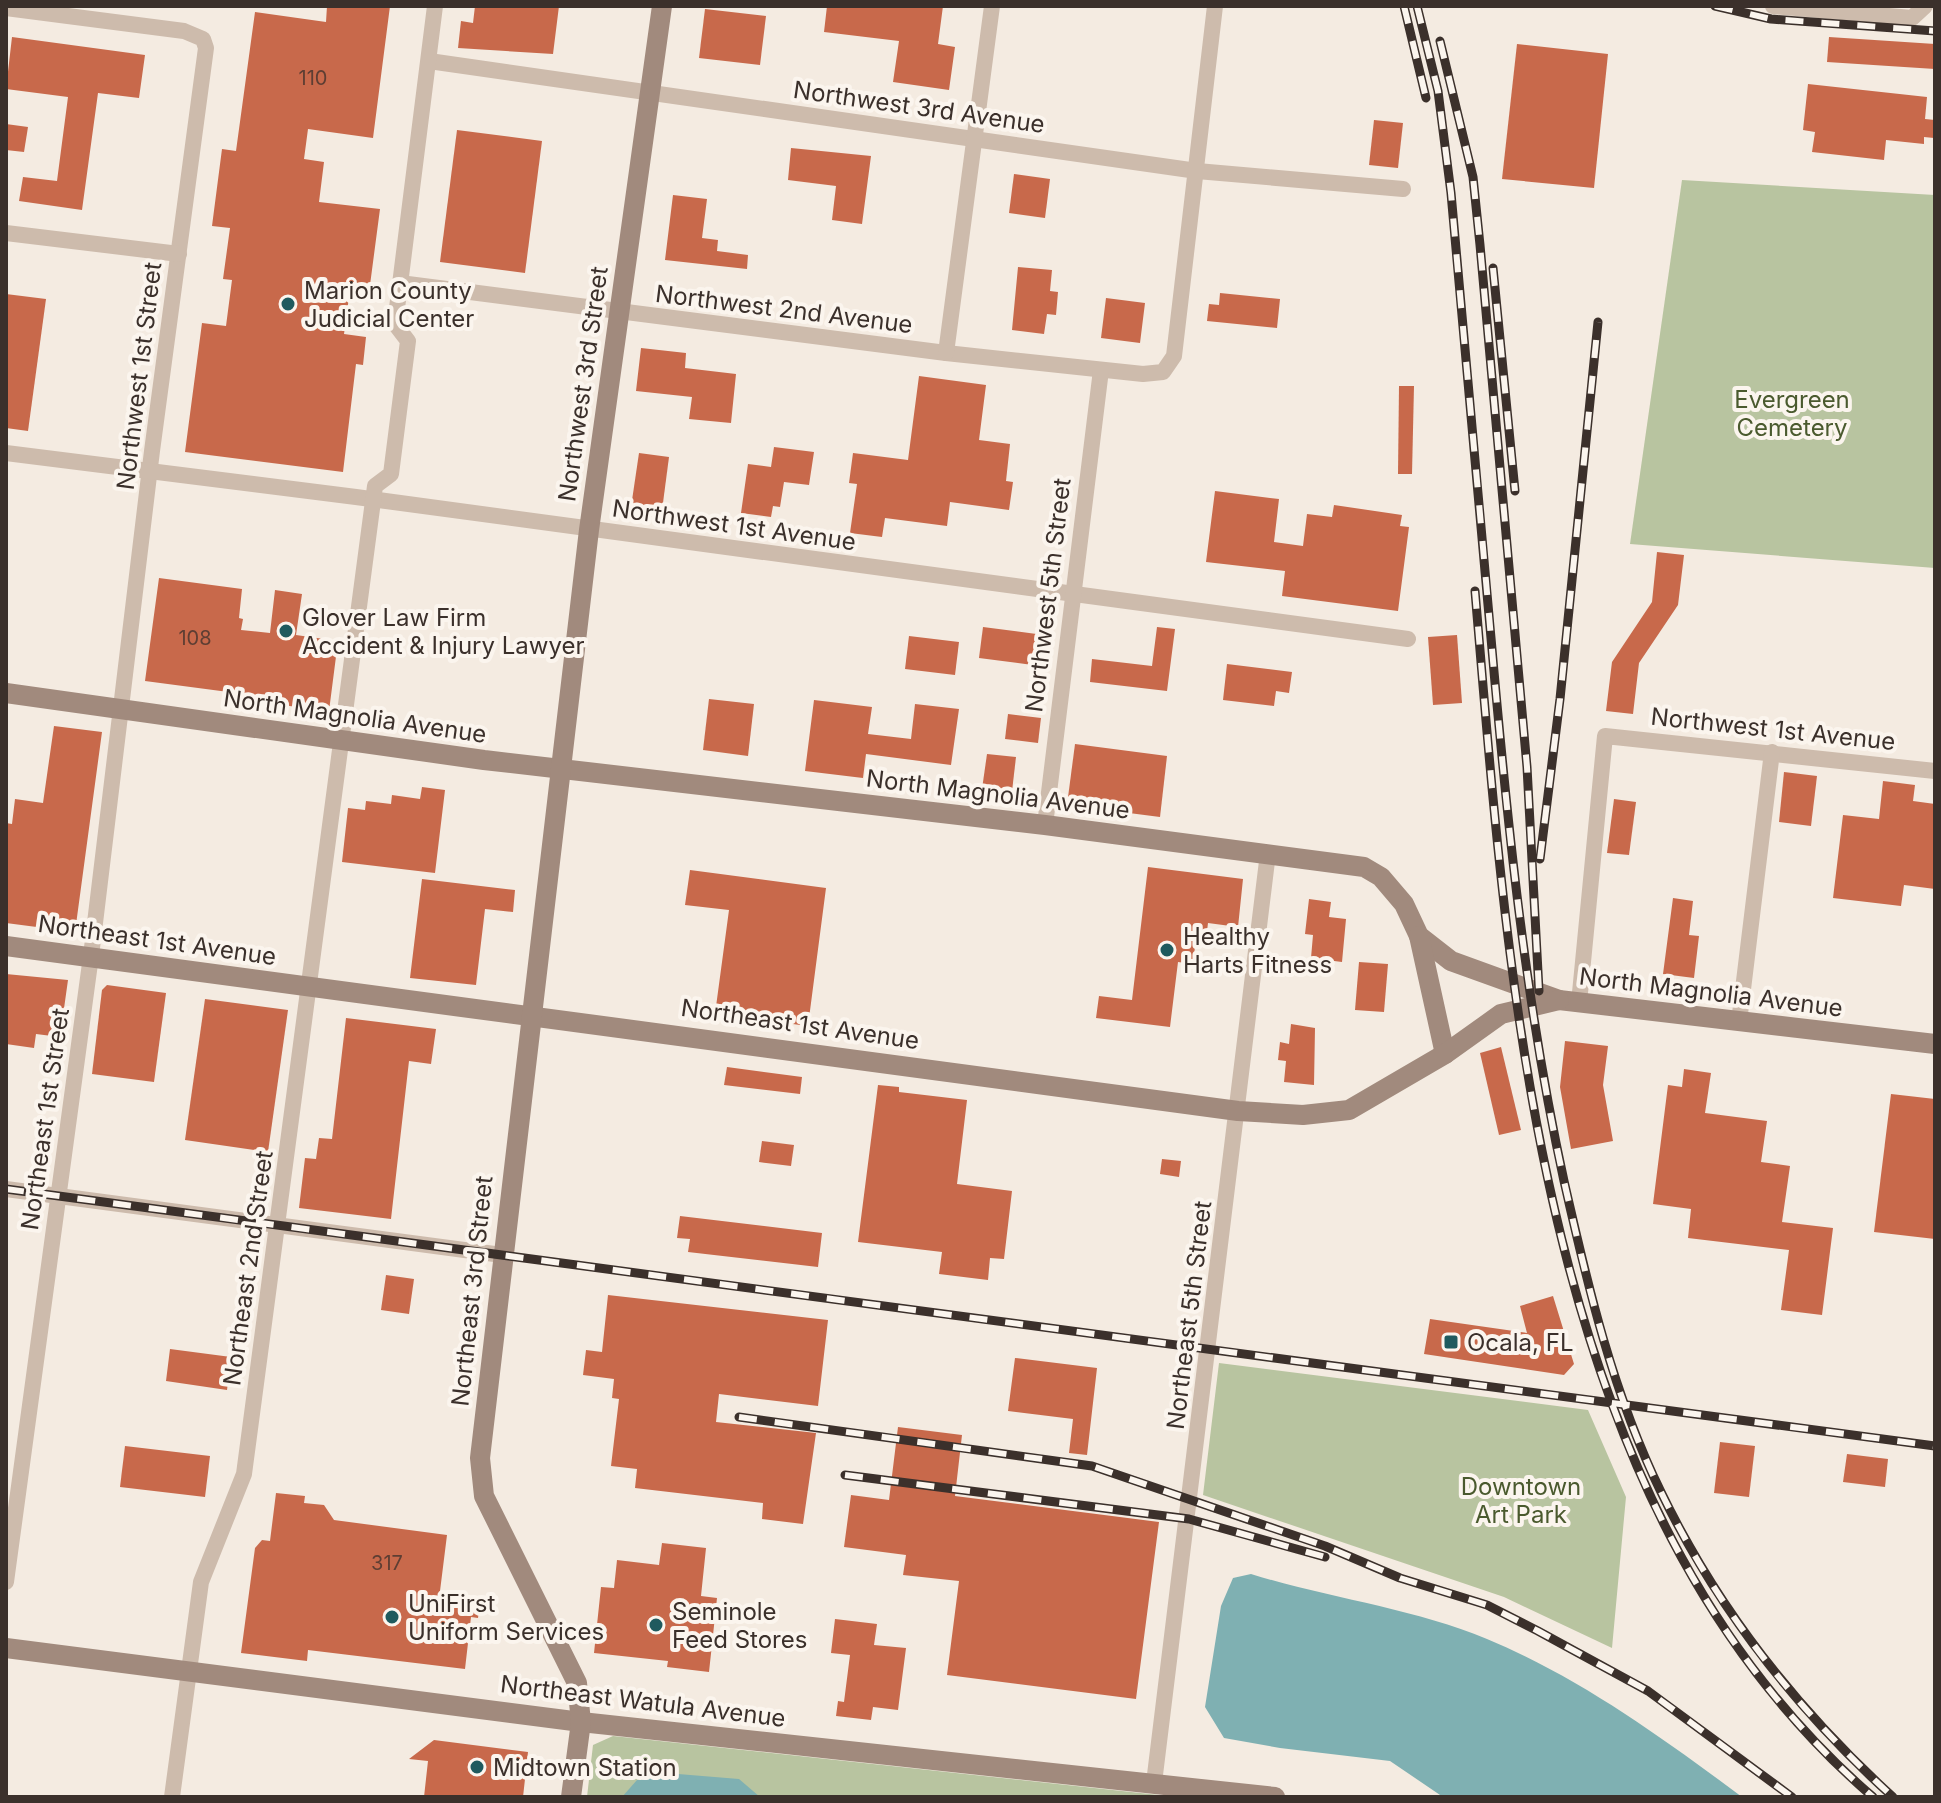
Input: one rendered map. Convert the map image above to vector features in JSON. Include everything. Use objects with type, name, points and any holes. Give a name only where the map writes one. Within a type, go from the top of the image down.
[{"type":"main road","name":"Northwest 3rd Street","points":[[559,770],[662,6]]},
{"type":"main road","name":"North Magnolia Avenue","points":[[6,693],[559,770],[1045,825],[1364,867],[1381,877],[1404,904],[1419,936],[1451,961],[1569,1002],[1935,1044]]},
{"type":"main road","name":"Northeast 3rd Street","points":[[559,770],[480,1458],[484,1496],[577,1683],[581,1722],[571,1797]]},
{"type":"main road","points":[[1419,936],[1445,1054]]},
{"type":"main road","name":"Northeast 1st Avenue","points":[[6,946],[530,1013],[1238,1111],[1303,1115],[1349,1110],[1445,1054],[1501,1014],[1569,1002]]},
{"type":"main road","name":"Northeast Watula Avenue","points":[[6,1648],[581,1722],[1275,1797]]},
{"type":"street","points":[[374,501],[375,486],[391,474],[408,341],[395,324],[435,6]]},
{"type":"street","points":[[946,353],[992,6]]},
{"type":"street","points":[[1197,171],[1215,6]]},
{"type":"street","points":[[1773,6],[1912,18],[1925,6]]},
{"type":"street","name":"Northwest 1st Street","points":[[6,8],[184,31],[203,39],[206,48],[121,710]]},
{"type":"street","name":"Northwest 3rd Avenue","points":[[429,61],[649,90],[1197,171],[1403,189]]},
{"type":"street","name":"Northwest 2nd Avenue","points":[[400,283],[946,353],[1143,374],[1163,372],[1174,356],[1197,171]]},
{"type":"street","points":[[6,233],[179,254]]},
{"type":"street","name":"Northwest 5th Street","points":[[1045,825],[1071,594],[1101,370]]},
{"type":"street","name":"Northwest 1st Avenue","points":[[6,453],[1408,639]]},
{"type":"street","name":"Northeast 2nd Street","points":[[172,1797],[201,1582],[244,1474],[374,501]]},
{"type":"street","name":"Northeast 1st Street","points":[[6,1582],[10,1516],[59,1196],[121,710]]},
{"type":"street","name":"Northwest 1st Avenue","points":[[1569,1002],[1605,736],[1935,771]]},
{"type":"street","points":[[1739,1022],[1772,752]]},
{"type":"street","name":"Northeast 5th Street","points":[[1154,1783],[1268,853]]},
{"type":"street","points":[[6,1189],[502,1255]]},
{"type":"green space","name":"Evergreen Cemetery","points":[[1682,180],[1935,195],[1935,568],[1630,544]]},
{"type":"green space","name":"Downtown Art Park","points":[[1219,1363],[1588,1410],[1626,1497],[1612,1648],[1504,1597],[1203,1495]]},
{"type":"green space","points":[[613,1736],[1177,1797],[587,1797],[593,1745]]},
{"type":"water","points":[[1251,1574],[1429,1619],[1521,1654],[1619,1710],[1742,1797],[1443,1797],[1390,1761],[1224,1738],[1205,1707],[1221,1606],[1233,1578]]},
{"type":"water","points":[[678,1774],[739,1779],[760,1797],[622,1797],[637,1780]]},
{"type":"building","name":"Marion County Judicial Center","points":[[327,6],[390,6],[373,138],[308,129],[304,159],[324,162],[319,202],[380,209],[370,285],[351,282],[344,334],[366,337],[363,365],[356,364],[343,472],[185,452],[202,323],[226,326],[232,280],[223,279],[230,228],[212,226],[222,149],[236,151],[255,12],[326,22]]},
{"type":"building","points":[[475,6],[559,6],[553,54],[458,48],[461,21],[473,23]]},
{"type":"building","points":[[827,6],[943,6],[938,44],[955,47],[949,90],[893,82],[899,41],[824,32]]},
{"type":"building","points":[[705,9],[766,16],[760,65],[699,58]]},
{"type":"building","points":[[12,37],[145,55],[139,98],[98,93],[82,210],[19,201],[23,177],[57,181],[68,97],[6,89]]},
{"type":"building","points":[[1829,37],[1935,44],[1935,69],[1827,62]]},
{"type":"building","points":[[1517,44],[1608,54],[1594,188],[1502,179]]},
{"type":"building","points":[[1808,84],[1927,97],[1925,119],[1935,120],[1934,138],[1924,137],[1924,144],[1886,140],[1884,160],[1812,152],[1815,132],[1803,130]]},
{"type":"building","points":[[1374,120],[1403,123],[1398,168],[1369,165]]},
{"type":"building","points":[[6,124],[28,127],[24,152],[6,150]]},
{"type":"building","points":[[457,130],[542,141],[525,273],[440,262]]},
{"type":"building","points":[[791,148],[871,156],[862,224],[832,220],[836,186],[788,180]]},
{"type":"building","points":[[1014,174],[1050,179],[1045,218],[1009,213]]},
{"type":"building","points":[[673,195],[707,199],[702,238],[718,240],[717,251],[748,255],[747,269],[665,260]]},
{"type":"building","points":[[1018,267],[1052,270],[1050,291],[1058,292],[1056,315],[1047,314],[1044,334],[1012,330]]},
{"type":"building","points":[[1220,293],[1280,299],[1277,328],[1207,321],[1209,304],[1219,305]]},
{"type":"building","points":[[6,294],[46,299],[28,431],[6,428]]},
{"type":"building","points":[[1106,298],[1145,303],[1140,343],[1101,338]]},
{"type":"building","points":[[641,348],[686,353],[685,368],[736,374],[731,423],[689,419],[692,397],[636,391]]},
{"type":"building","points":[[919,376],[986,385],[979,440],[1010,444],[1006,481],[1013,482],[1009,510],[950,502],[947,526],[885,518],[882,537],[850,533],[857,484],[849,483],[853,453],[908,460]]},
{"type":"building","points":[[1399,386],[1414,386],[1412,474],[1398,474]]},
{"type":"building","points":[[774,447],[814,452],[809,485],[784,482],[780,507],[773,506],[771,517],[741,513],[748,464],[771,467]]},
{"type":"building","points":[[639,453],[669,457],[661,518],[630,514]]},
{"type":"building","points":[[1215,491],[1279,499],[1274,542],[1303,546],[1307,514],[1332,517],[1334,505],[1402,515],[1400,526],[1409,527],[1398,611],[1282,596],[1285,571],[1206,562]]},
{"type":"building","points":[[1657,552],[1684,555],[1678,605],[1639,663],[1633,714],[1606,711],[1612,662],[1652,602]]},
{"type":"building","points":[[159,578],[242,589],[241,630],[270,633],[275,590],[302,594],[296,635],[338,641],[329,711],[235,699],[236,693],[145,681]]},
{"type":"building","points":[[983,627],[1044,635],[1040,666],[979,658]]},
{"type":"building","points":[[1157,627],[1175,629],[1167,691],[1090,682],[1092,659],[1152,666]]},
{"type":"building","points":[[1457,635],[1462,703],[1433,705],[1428,637]]},
{"type":"building","points":[[909,636],[959,642],[955,675],[905,669]]},
{"type":"building","points":[[1227,664],[1292,672],[1289,693],[1276,691],[1274,706],[1223,700]]},
{"type":"building","points":[[709,699],[754,704],[748,756],[703,750]]},
{"type":"building","points":[[814,700],[872,707],[868,734],[911,739],[915,704],[959,709],[951,765],[866,754],[863,778],[805,771]]},
{"type":"building","points":[[1008,714],[1041,718],[1038,743],[1005,739]]},
{"type":"building","points":[[54,726],[102,732],[75,932],[6,923],[6,823],[12,824],[15,799],[43,803]]},
{"type":"building","points":[[1075,744],[1167,756],[1160,817],[1067,805]]},
{"type":"building","points":[[987,754],[1016,757],[1011,800],[981,796]]},
{"type":"building","points":[[1784,772],[1817,776],[1811,826],[1779,822]]},
{"type":"building","points":[[1883,781],[1915,785],[1913,801],[1935,804],[1935,889],[1904,885],[1901,906],[1833,898],[1843,815],[1879,819]]},
{"type":"building","points":[[422,787],[445,790],[435,873],[342,862],[348,808],[365,810],[366,801],[391,804],[392,795],[420,799]]},
{"type":"building","points":[[1614,799],[1636,802],[1629,855],[1607,853]]},
{"type":"building","name":"Healthy Harts Fitness","points":[[1148,867],[1243,879],[1238,927],[1208,923],[1206,939],[1196,938],[1193,964],[1178,962],[1170,1027],[1096,1018],[1099,996],[1132,1000]]},
{"type":"building","points":[[690,870],[826,888],[808,1026],[715,1014],[729,910],[685,905]]},
{"type":"building","points":[[422,879],[515,890],[513,912],[485,909],[476,985],[410,978]]},
{"type":"building","points":[[1673,898],[1693,901],[1689,935],[1699,936],[1694,978],[1663,974]]},
{"type":"building","points":[[1309,899],[1331,902],[1329,917],[1346,919],[1342,962],[1311,958],[1313,935],[1305,934]]},
{"type":"building","points":[[1359,962],[1388,964],[1384,1012],[1355,1010]]},
{"type":"building","points":[[6,974],[68,980],[60,1037],[36,1034],[34,1048],[6,1044]]},
{"type":"building","points":[[107,985],[166,993],[154,1082],[92,1074],[102,990]]},
{"type":"building","points":[[205,999],[288,1010],[268,1152],[185,1140]]},
{"type":"building","points":[[346,1018],[436,1029],[431,1064],[409,1061],[391,1219],[299,1208],[305,1158],[316,1159],[319,1138],[332,1139]]},
{"type":"building","points":[[1291,1024],[1315,1028],[1314,1085],[1284,1082],[1286,1061],[1278,1060],[1280,1042],[1289,1044]]},
{"type":"building","points":[[1565,1041],[1608,1046],[1603,1085],[1613,1141],[1571,1149],[1560,1087]]},
{"type":"building","points":[[1501,1047],[1521,1130],[1499,1135],[1480,1053]]},
{"type":"building","points":[[727,1067],[802,1077],[800,1094],[724,1085]]},
{"type":"building","points":[[1684,1069],[1711,1073],[1705,1113],[1767,1121],[1761,1162],[1790,1166],[1782,1222],[1833,1228],[1822,1315],[1781,1310],[1789,1250],[1688,1238],[1691,1209],[1653,1204],[1668,1085],[1682,1087]]},
{"type":"building","points":[[878,1085],[899,1087],[899,1092],[967,1100],[957,1184],[1012,1191],[1004,1259],[990,1258],[988,1280],[939,1274],[942,1252],[858,1242]]},
{"type":"building","points":[[1891,1094],[1935,1099],[1935,1239],[1874,1232]]},
{"type":"building","points":[[762,1141],[794,1145],[791,1166],[759,1162]]},
{"type":"building","points":[[1162,1159],[1181,1161],[1179,1177],[1160,1174]]},
{"type":"building","points":[[680,1216],[822,1233],[818,1267],[688,1252],[690,1239],[677,1238]]},
{"type":"building","points":[[386,1275],[414,1279],[409,1314],[381,1310]]},
{"type":"building","points":[[608,1295],[828,1320],[818,1406],[719,1394],[716,1422],[816,1433],[803,1524],[762,1519],[763,1503],[635,1488],[637,1469],[611,1466],[619,1399],[612,1398],[614,1379],[583,1375],[586,1350],[602,1352]]},
{"type":"building","points":[[1553,1296],[1574,1364],[1564,1375],[1424,1354],[1430,1319],[1527,1333],[1520,1306]]},
{"type":"building","points":[[170,1349],[231,1357],[227,1390],[166,1381]]},
{"type":"building","points":[[1015,1358],[1097,1368],[1087,1455],[1069,1453],[1073,1419],[1008,1411]]},
{"type":"building","points":[[898,1427],[962,1435],[955,1496],[1159,1522],[1136,1699],[947,1675],[959,1581],[903,1575],[906,1555],[844,1547],[851,1495],[889,1500]]},
{"type":"building","points":[[1720,1442],[1755,1446],[1749,1497],[1714,1493]]},
{"type":"building","points":[[125,1446],[210,1456],[205,1497],[120,1487]]},
{"type":"building","points":[[1847,1454],[1888,1459],[1885,1487],[1843,1482]]},
{"type":"building","points":[[276,1493],[305,1496],[304,1503],[324,1505],[334,1520],[447,1535],[439,1599],[480,1603],[478,1618],[471,1617],[465,1669],[308,1650],[307,1661],[241,1653],[255,1548],[262,1540],[270,1541]]},
{"type":"building","name":"Seminole Feed Stores","points":[[662,1543],[706,1548],[701,1596],[717,1598],[709,1672],[667,1667],[668,1661],[594,1653],[601,1587],[614,1588],[617,1560],[659,1565]]},
{"type":"building","points":[[835,1619],[877,1624],[874,1645],[906,1648],[898,1710],[873,1707],[871,1720],[836,1716],[838,1701],[844,1702],[850,1655],[831,1653]]},
{"type":"building","name":"Midtown Station","points":[[434,1740],[528,1752],[523,1797],[424,1797],[428,1761],[409,1759]]},
{"type":"railway","points":[[1404,6],[1426,98]]},
{"type":"railway","points":[[1417,6],[1438,91],[1451,193],[1504,774],[1528,979],[1550,1114],[1593,1300],[1616,1378],[1644,1455],[1683,1535],[1708,1577],[1762,1656],[1792,1693],[1893,1797]]},
{"type":"railway","points":[[1715,6],[1771,19],[1935,31]]},
{"type":"railway","points":[[1440,41],[1473,177],[1527,767],[1539,991]]},
{"type":"railway","points":[[1493,268],[1515,491]]},
{"type":"railway","points":[[1540,859],[1560,699],[1598,322]]},
{"type":"railway","points":[[1475,591],[1505,912],[1528,1077],[1562,1240],[1610,1397],[1675,1545],[1761,1680],[1873,1797]]},
{"type":"railway","points":[[6,1189],[1935,1446]]},
{"type":"railway","points":[[739,1417],[1092,1466],[1325,1546],[1400,1578],[1487,1605],[1538,1631],[1648,1691],[1792,1797]]},
{"type":"railway","points":[[845,1475],[1189,1519],[1325,1557]]},
{"type":"place","name":"Marion County Judicial Center","points":[[288,304]]},
{"type":"place","name":"Glover Law Firm Accident & Injury Lawyer","points":[[286,631]]},
{"type":"place","name":"Healthy Harts Fitness","points":[[1167,950]]},
{"type":"place","name":"Ocala, FL","points":[[1451,1342]]},
{"type":"place","name":"UniFirst Uniform Services","points":[[392,1617]]},
{"type":"place","name":"Seminole Feed Stores","points":[[656,1625]]},
{"type":"place","name":"Midtown Station","points":[[477,1767]]}]
